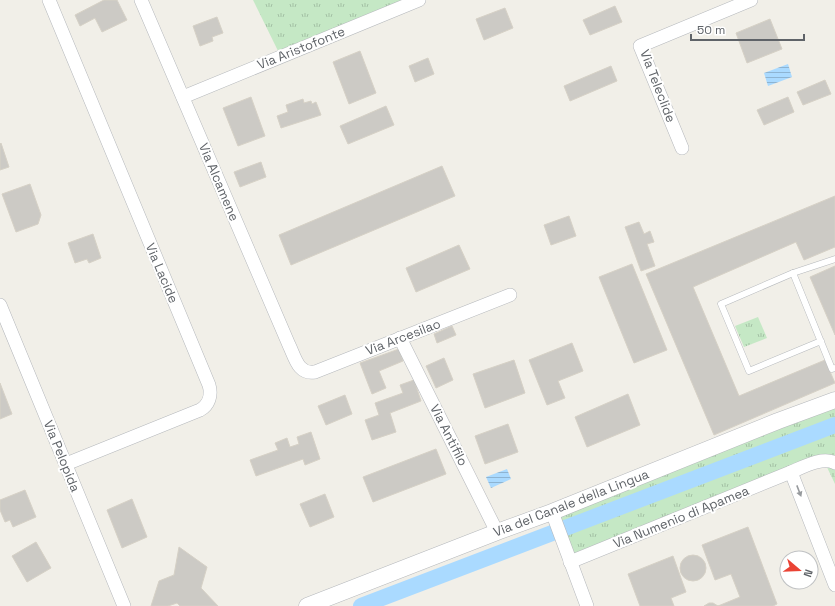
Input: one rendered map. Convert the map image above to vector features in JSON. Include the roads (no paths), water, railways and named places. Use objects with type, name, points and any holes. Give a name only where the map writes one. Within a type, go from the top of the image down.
[{"type":"street","name":"Via Lacide","points":[[49,0],[210,393],[206,406],[200,410],[66,464]]},
{"type":"street","name":"Via Alcamene","points":[[141,0],[298,364]]},
{"type":"street","name":"Via Aristofonte","points":[[183,97],[419,0]]},
{"type":"street","name":"Via Teleclide","points":[[682,148],[640,46],[751,0]]},
{"type":"street","name":"Via Arcesilao","points":[[298,364],[305,371],[315,372],[510,295]]},
{"type":"street","name":"Via Pelopida","points":[[0,305],[124,606]]},
{"type":"street","name":"Via Antifilo","points":[[400,338],[497,532]]},
{"type":"street","name":"Via del Canale della Lingua","points":[[307,606],[497,532],[553,516],[785,419],[835,400]]},
{"type":"street","name":"Via Numenio di Apamea","points":[[570,562],[791,472],[819,462],[832,461],[835,463]]},
{"type":"street","points":[[791,472],[835,585]]},
{"type":"street","points":[[553,516],[587,606]]},
{"type":"lane","points":[[821,341],[749,371],[721,304],[792,273],[835,259]]},
{"type":"lane","points":[[792,273],[832,369],[835,368]]},
{"type":"water","points":[[788,64],[792,77],[768,86],[764,73]]},
{"type":"water","points":[[507,469],[511,479],[491,488],[486,477]]},
{"type":"waterway","points":[[361,606],[835,425]]}]
